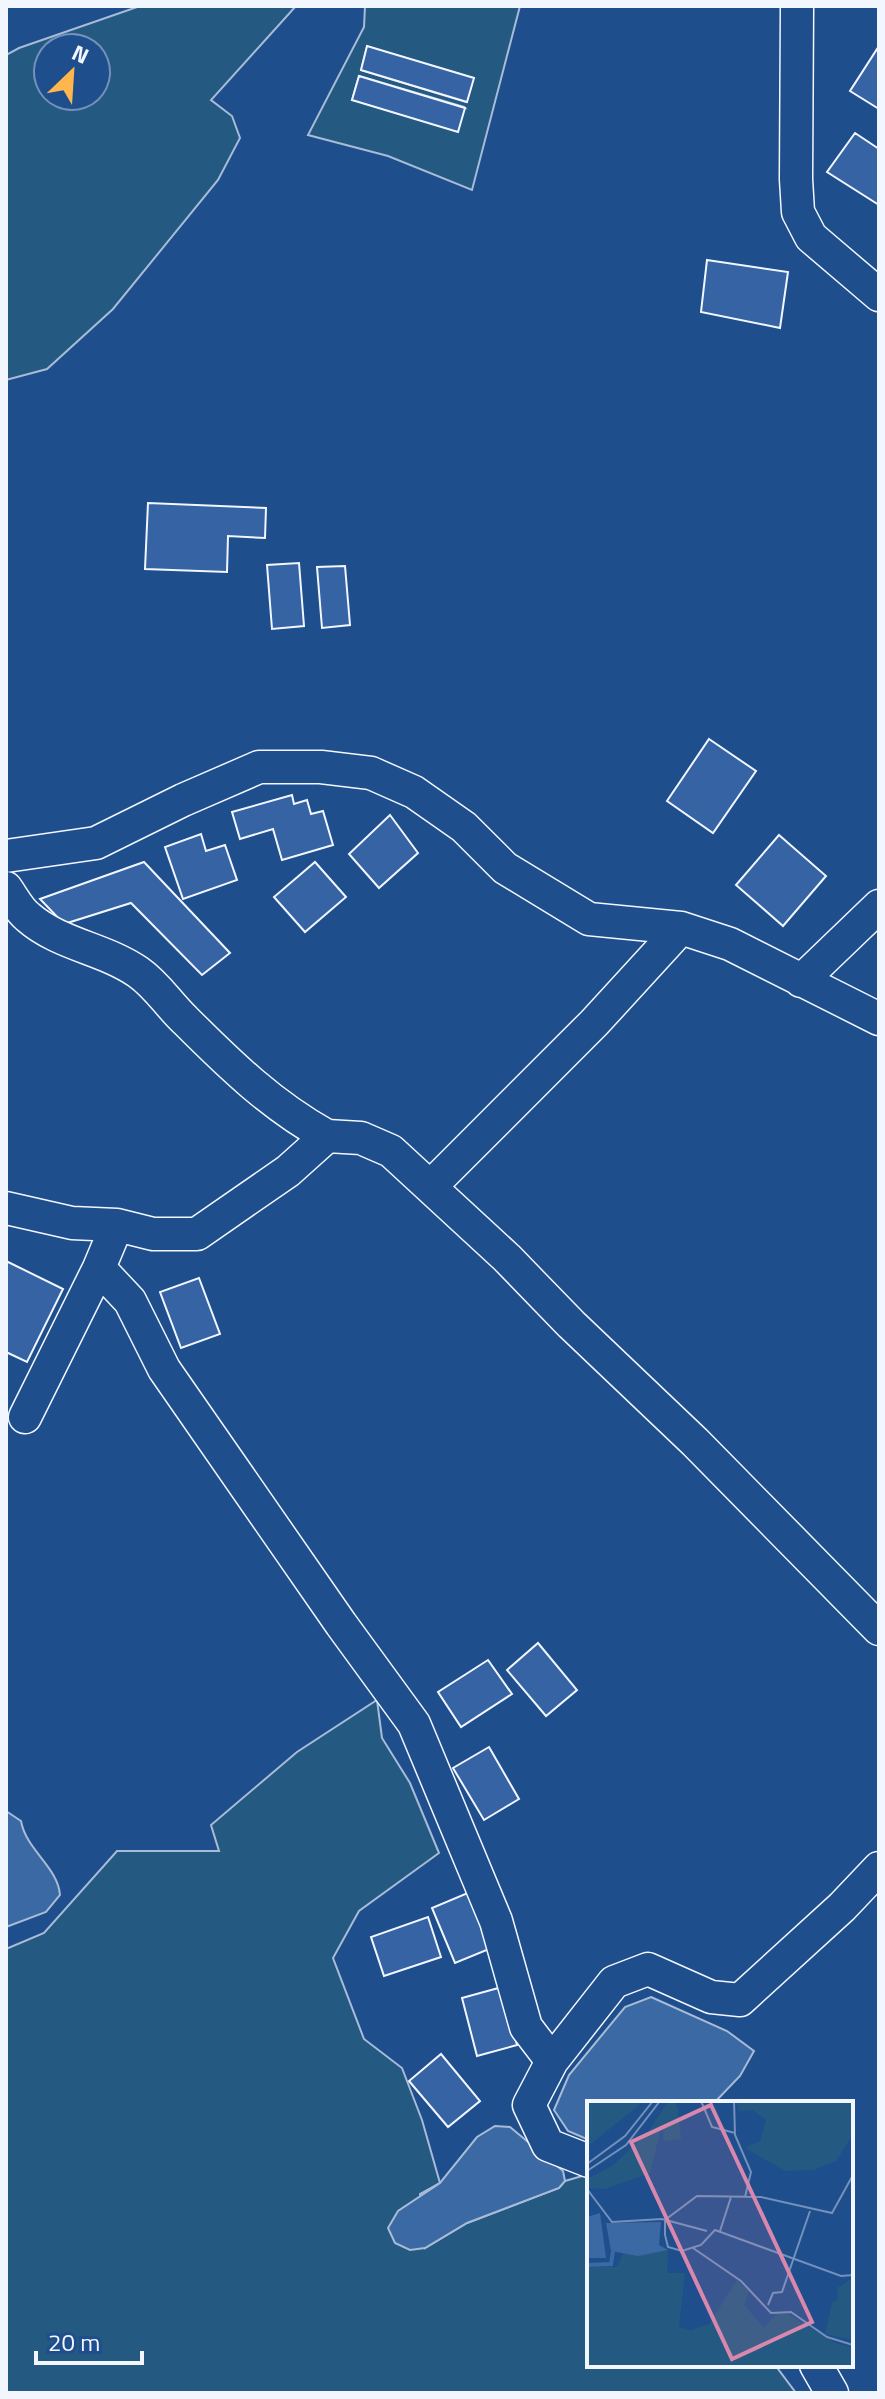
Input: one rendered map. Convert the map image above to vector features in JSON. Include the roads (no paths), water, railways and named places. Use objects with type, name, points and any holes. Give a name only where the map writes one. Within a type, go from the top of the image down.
[{"type":"street","points":[[797,6],[798,212],[811,237],[879,295]]},
{"type":"street","points":[[6,856],[96,843],[259,767],[321,767],[371,773],[414,792],[464,827],[505,868],[589,919],[681,928],[730,944],[879,1019]]},
{"type":"street","points":[[6,888],[25,915],[46,931],[108,956],[137,972],[162,993],[180,1016],[238,1073],[294,1118],[327,1136],[361,1138],[391,1151],[507,1258],[571,1324],[695,1442],[879,1629]]},
{"type":"street","points":[[801,981],[879,906]]},
{"type":"street","points":[[430,1187],[594,1023],[681,928]]},
{"type":"street","points":[[6,1208],[72,1223],[117,1225],[153,1234],[197,1234],[288,1171],[327,1136]]},
{"type":"street","points":[[25,1417],[117,1225]]},
{"type":"street","points":[[99,1268],[130,1301],[164,1369],[414,1724],[496,1921],[526,2027],[552,2061]]},
{"type":"street","points":[[587,2160],[548,2145],[529,2105],[552,2061],[614,1982],[648,1969],[711,1997],[740,2000],[842,1907],[879,1868]]},
{"type":"street","points":[[817,2367],[832,2393]]}]
